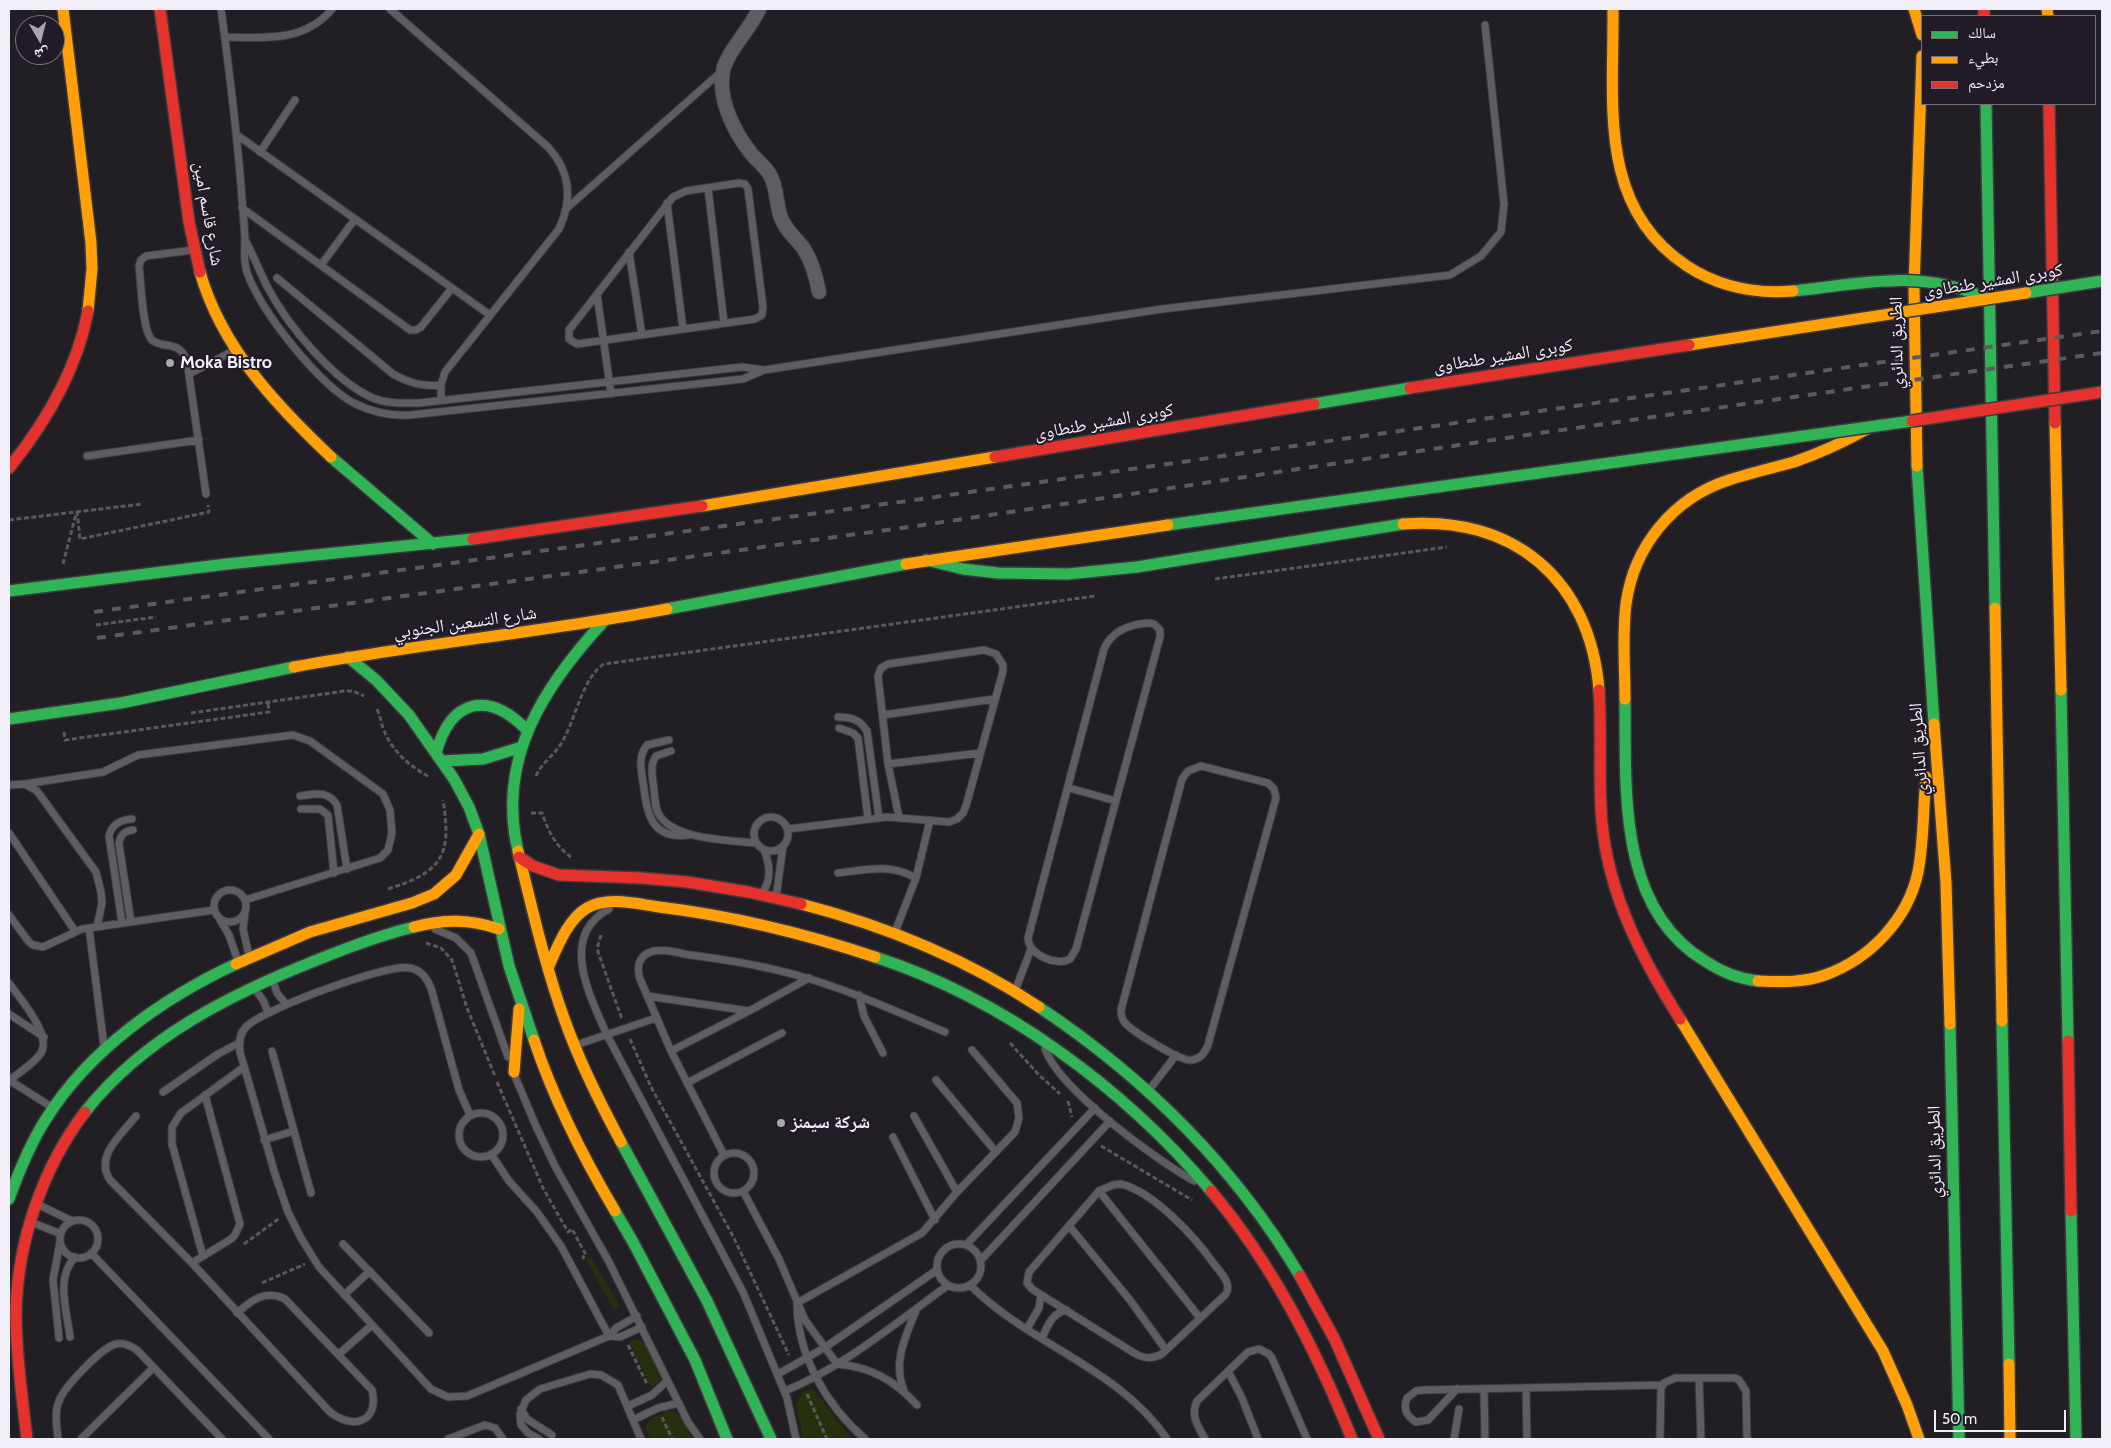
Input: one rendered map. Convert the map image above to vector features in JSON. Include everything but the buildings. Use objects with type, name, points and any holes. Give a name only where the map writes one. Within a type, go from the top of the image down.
[{"type":"main road","points":[[9,468],[38,432],[61,392],[82,338],[91,290],[92,248],[64,9]]},
{"type":"main road","name":"شارع قاسم امين","points":[[160,9],[193,250],[211,306],[235,350],[285,412],[321,449],[360,484],[433,544]]},
{"type":"main road","points":[[1613,9],[1615,125],[1622,179],[1627,195],[1642,223],[1663,248],[1676,259],[1707,278],[1725,284],[1764,292],[1784,292],[1878,280],[1912,280],[1945,284],[1988,299]]},
{"type":"main road","points":[[1914,9],[1921,31]]},
{"type":"main road","name":"الطريق الدائري","points":[[1921,83],[1916,219],[1915,393],[1921,546],[1946,883],[1959,1439]]},
{"type":"main road","points":[[1986,105],[2010,1439]]},
{"type":"main road","points":[[2049,105],[2076,1439]]},
{"type":"main road","name":"كوبرى المشير طنطاوى","points":[[433,544],[650,515],[1410,388],[2101,280]]},
{"type":"main road","points":[[926,560],[1868,428],[2102,392]]},
{"type":"main road","points":[[1868,428],[1845,442],[1819,453],[1721,481],[1687,499],[1660,526],[1640,558],[1628,591],[1624,625],[1626,778],[1630,826],[1639,873],[1651,907],[1661,923],[1686,950],[1701,961],[1735,976],[1762,982],[1789,983],[1826,975],[1850,964],[1873,948],[1886,935],[1907,904],[1919,870],[1922,852],[1924,791],[1936,730]]},
{"type":"main road","points":[[926,560],[981,572],[1036,577],[1064,576],[1119,570],[1424,522],[1443,522],[1482,530],[1518,546],[1534,558],[1555,578],[1573,601],[1582,619],[1594,656],[1598,696],[1604,844],[1614,889],[1631,932],[1667,996],[1883,1351],[1907,1404],[1918,1439]]},
{"type":"main road","points":[[9,591],[227,564],[433,544]]},
{"type":"main road","name":"شارع التسعين الجنوبي","points":[[9,719],[131,701],[260,673],[348,657],[604,621],[926,560]]},
{"type":"main road","points":[[604,621],[558,673],[544,694],[527,730],[514,781],[511,817],[519,858],[538,938],[574,1045],[599,1102],[630,1163],[698,1284],[771,1439]]},
{"type":"main road","points":[[348,657],[362,667],[394,697],[409,715],[439,757],[469,807],[479,834],[499,929],[519,1002],[542,1065],[569,1126],[695,1360],[727,1439]]},
{"type":"main road","points":[[439,757],[438,739],[444,726],[453,716],[466,708],[479,705],[507,710],[518,718],[527,730]]},
{"type":"main road","points":[[439,757],[458,762],[483,760],[522,747]]},
{"type":"main road","points":[[27,1439],[16,1329],[17,1292],[23,1252],[30,1223],[74,1103],[83,1071],[136,1025],[168,1002],[238,963],[302,935],[425,899],[440,891],[462,868],[479,834]]},
{"type":"main road","points":[[519,858],[542,871],[567,877],[624,877],[672,881],[761,895],[819,909],[923,944],[964,963],[1015,991],[1056,1017],[1148,1091],[1200,1140],[1281,1245],[1326,1322],[1379,1439]]},
{"type":"main road","points":[[548,968],[564,935],[585,909],[601,904],[624,904],[676,909],[746,920],[838,944],[881,958],[1003,1014],[1042,1039],[1101,1082],[1133,1109],[1163,1138],[1208,1188],[1248,1240],[1290,1304],[1325,1374],[1352,1439]]},
{"type":"main road","points":[[9,1199],[15,1173],[53,1108],[74,1103],[118,1075],[139,1057],[199,1016],[272,979],[344,950],[407,929],[441,920],[469,920],[499,929]]},
{"type":"main road","points":[[514,1072],[519,1002]]},
{"type":"main road","points":[[1042,1039],[1056,1017]]},
{"type":"street","points":[[759,9],[746,33],[731,53],[724,68],[722,81],[725,105],[742,140],[765,167],[772,179],[780,215],[790,233],[809,259],[819,292]]},
{"type":"lane","points":[[221,9],[237,135],[245,263],[252,284],[279,326],[320,376],[338,393],[354,404],[391,416],[410,416],[743,379],[764,370],[1162,309],[1450,275],[1481,256],[1501,232],[1504,204],[1485,25]]},
{"type":"lane","points":[[225,37],[276,38],[302,31],[324,18],[332,9]]},
{"type":"lane","points":[[390,9],[555,155],[566,175],[567,208],[558,229],[445,372],[441,385],[441,400]]},
{"type":"lane","points":[[567,208],[724,68]]},
{"type":"lane","points":[[260,152],[296,100]]},
{"type":"lane","points":[[237,135],[490,315]]},
{"type":"lane","points":[[742,183],[747,186],[764,312],[759,318],[578,344],[569,340],[567,335],[569,330],[667,203],[678,194],[708,188],[742,183]]},
{"type":"lane","points":[[708,188],[724,323]]},
{"type":"lane","points":[[667,203],[683,329]]},
{"type":"lane","points":[[242,208],[410,330],[421,327],[452,288]]},
{"type":"lane","points":[[321,265],[355,219]]},
{"type":"lane","points":[[245,240],[269,290],[293,326],[335,372],[355,388],[375,399],[398,403],[441,400],[742,367],[764,370]]},
{"type":"lane","points":[[193,250],[146,256],[141,260],[139,266],[147,333],[155,342],[173,346],[182,351],[187,361],[206,494]]},
{"type":"lane","points":[[629,252],[642,335]]},
{"type":"lane","points":[[277,278],[393,374],[412,383],[432,386],[441,385]]},
{"type":"lane","points":[[596,294],[611,394]]},
{"type":"lane","points":[[189,374],[235,350]]},
{"type":"lane","points":[[87,456],[198,440]]},
{"type":"lane","points":[[1015,991],[1031,949],[1028,938],[1106,644],[1122,628],[1146,623],[1154,624],[1160,630],[1160,638],[1075,953],[1070,960],[1058,962],[1031,949]]},
{"type":"lane","points":[[788,829],[879,818],[899,817],[949,822],[957,819],[963,813],[1003,671],[1000,659],[991,651],[907,661],[888,664],[881,668],[878,676],[888,764],[899,817]]},
{"type":"lane","points":[[883,714],[994,699]]},
{"type":"lane","points":[[838,717],[856,719],[863,724],[868,732],[879,818]]},
{"type":"lane","points":[[840,728],[853,733],[858,738],[868,819]]},
{"type":"lane","points":[[9,785],[103,772],[138,755],[284,735],[302,736],[376,788],[387,802],[392,833],[388,850],[380,858],[245,900]]},
{"type":"lane","points":[[669,740],[647,745],[642,754],[641,767],[647,814],[652,823],[667,835],[691,835],[756,843]]},
{"type":"lane","points":[[671,751],[659,754],[652,761],[656,806],[668,824],[691,835]]},
{"type":"lane","points":[[888,764],[980,753]]},
{"type":"lane","points":[[1202,766],[1268,783],[1274,789],[1276,798],[1206,1050],[1202,1056],[1192,1060],[1186,1060],[1176,1055],[1126,1025],[1121,1010],[1182,779],[1188,771],[1202,766]]},
{"type":"lane","points":[[25,784],[37,791],[96,872],[101,892],[93,927],[105,1051]]},
{"type":"lane","points":[[1069,788],[1116,801]]},
{"type":"lane","points":[[300,796],[325,794],[338,805],[347,869]]},
{"type":"lane","points":[[301,809],[320,809],[328,815],[334,873]]},
{"type":"lane","points":[[761,895],[766,888],[770,873],[769,865],[764,850],[756,843],[753,836],[758,822],[771,816],[778,818],[788,829],[788,836],[783,846],[776,898]]},
{"type":"lane","points":[[122,923],[109,836],[111,830],[119,821],[132,819]]},
{"type":"lane","points":[[894,933],[916,878],[930,820]]},
{"type":"lane","points":[[132,922],[119,844],[123,834],[133,830]]},
{"type":"lane","points":[[9,833],[75,930]]},
{"type":"lane","points":[[764,850],[777,850],[783,846]]},
{"type":"lane","points":[[838,873],[890,868],[916,878]]},
{"type":"lane","points":[[238,963],[229,934],[216,913],[216,896],[222,891],[228,889],[236,890],[242,894],[245,900],[243,929],[250,957]]},
{"type":"lane","points":[[624,904],[614,907],[597,918],[585,934],[580,950],[580,959],[586,981],[607,1034],[743,1292],[778,1374],[791,1410],[796,1439]]},
{"type":"lane","points":[[9,915],[29,942],[38,947],[48,946],[75,930],[216,913],[229,922],[241,917],[245,912]]},
{"type":"lane","points":[[407,929],[430,928],[446,932],[456,938],[471,954],[535,1124],[642,1327],[678,1403],[700,1439]]},
{"type":"lane","points":[[724,1155],[671,1051],[640,979],[638,967],[643,956],[653,951],[722,959],[809,978],[859,995],[945,1032]]},
{"type":"lane","points":[[470,1116],[459,1090],[431,988],[428,981],[416,970],[409,967],[393,968],[286,1004],[268,1012],[245,1028],[239,1043],[264,1140],[291,1218],[314,1260],[431,1389],[439,1395],[458,1398],[609,1336],[616,1328],[636,1316]]},
{"type":"lane","points":[[671,1051],[809,978]]},
{"type":"lane","points":[[272,979],[278,993],[286,1004]]},
{"type":"lane","points":[[9,983],[40,1028],[44,1037],[43,1047],[39,1056],[9,1080],[53,1108]]},
{"type":"lane","points":[[253,987],[263,1000],[268,1012]]},
{"type":"lane","points":[[859,995],[864,1016],[883,1053]]},
{"type":"lane","points":[[647,996],[749,1011]]},
{"type":"lane","points":[[9,1014],[44,1037]]},
{"type":"lane","points":[[574,1045],[656,1018]]},
{"type":"lane","points":[[687,1083],[782,1033]]},
{"type":"lane","points":[[1042,1039],[1046,1052],[1061,1076],[1095,1108],[1163,1163],[1208,1188]]},
{"type":"lane","points":[[163,1092],[218,1054],[239,1043]]},
{"type":"lane","points":[[797,1303],[913,1240],[935,1220],[957,1192],[1014,1132],[1019,1118],[1019,1110],[1012,1096],[972,1050]]},
{"type":"lane","points":[[272,1051],[311,1193]]},
{"type":"lane","points":[[1148,1091],[1176,1055]]},
{"type":"lane","points":[[203,1256],[172,1144],[172,1128],[181,1113],[244,1067]]},
{"type":"lane","points":[[936,1080],[996,1152]]},
{"type":"lane","points":[[192,1263],[235,1235],[240,1224],[205,1095]]},
{"type":"lane","points":[[966,1245],[1095,1108]]},
{"type":"lane","points":[[477,1113],[490,1115],[500,1124],[502,1138],[497,1150],[491,1154],[478,1157],[466,1151],[461,1145],[459,1139],[461,1125],[470,1116],[477,1113]]},
{"type":"lane","points":[[136,1116],[107,1153],[104,1160],[106,1174],[337,1418],[354,1422],[362,1420],[369,1414],[373,1407],[374,1398],[372,1390],[290,1304],[278,1296],[264,1295],[257,1297],[237,1312]]},
{"type":"lane","points":[[914,1116],[957,1192]]},
{"type":"lane","points":[[981,1260],[1110,1121]]},
{"type":"lane","points":[[264,1140],[294,1131]]},
{"type":"lane","points":[[893,1137],[935,1220]]},
{"type":"lane","points":[[491,1154],[508,1181],[541,1217],[561,1246],[609,1336]]},
{"type":"lane","points":[[740,1154],[747,1158],[751,1164],[754,1172],[752,1179],[749,1186],[742,1191],[729,1192],[723,1190],[715,1179],[715,1166],[724,1155],[740,1154]]},
{"type":"lane","points":[[1114,1185],[1129,1186],[1173,1217],[1226,1279],[1228,1287],[1226,1294],[1166,1350],[1151,1358],[1139,1356],[1029,1287],[1027,1275],[1099,1191],[1114,1185]]},
{"type":"lane","points":[[742,1191],[779,1259],[806,1320],[837,1364],[855,1366],[876,1372],[904,1391],[917,1405]]},
{"type":"lane","points":[[1099,1191],[1200,1318]]},
{"type":"lane","points":[[37,1204],[72,1221]]},
{"type":"lane","points":[[30,1223],[61,1238],[66,1252],[75,1257],[87,1256],[96,1247],[98,1240],[93,1226],[79,1220],[72,1221],[63,1229],[61,1238],[53,1280],[59,1338]]},
{"type":"lane","points":[[1070,1226],[1130,1300],[1166,1350]]},
{"type":"lane","points":[[342,1244],[429,1333]]},
{"type":"lane","points":[[954,1244],[966,1245],[978,1254],[981,1260],[980,1275],[971,1286],[963,1288],[948,1286],[938,1276],[936,1270],[938,1259],[944,1249],[954,1244]]},
{"type":"lane","points":[[91,1253],[269,1439]]},
{"type":"lane","points":[[70,1337],[64,1279],[67,1267],[75,1257]]},
{"type":"lane","points":[[778,1374],[824,1348],[936,1270]]},
{"type":"lane","points":[[344,1295],[370,1271]]},
{"type":"lane","points":[[784,1391],[816,1377],[837,1364],[948,1286]]},
{"type":"lane","points":[[971,1286],[994,1307],[1124,1392],[1151,1418],[1167,1439]]},
{"type":"lane","points":[[1027,1329],[1039,1308],[1041,1295]]},
{"type":"lane","points":[[797,1303],[798,1326],[807,1358],[816,1377],[840,1413],[865,1439]]},
{"type":"lane","points":[[904,1391],[899,1375],[900,1356],[918,1307]]},
{"type":"lane","points":[[1042,1338],[1053,1317],[1057,1313],[1067,1310]]},
{"type":"lane","points":[[339,1354],[372,1325]]},
{"type":"lane","points":[[609,1336],[624,1335],[642,1327]]},
{"type":"lane","points":[[58,1439],[56,1412],[61,1394],[104,1350],[117,1344],[131,1346],[222,1439]]},
{"type":"lane","points":[[1205,1439],[1194,1417],[1194,1406],[1228,1371],[1248,1352],[1254,1349],[1259,1349],[1269,1354],[1293,1402],[1307,1439]]},
{"type":"lane","points":[[81,1439],[153,1368]]},
{"type":"lane","points":[[1228,1371],[1242,1398],[1258,1439]]},
{"type":"lane","points":[[538,1439],[528,1433],[521,1425],[521,1408],[532,1393],[590,1374],[610,1378],[618,1385],[641,1439]]},
{"type":"lane","points":[[1700,1378],[1701,1439]]},
{"type":"lane","points":[[1660,1439],[1660,1394],[1662,1385],[1669,1379],[1734,1378],[1742,1383],[1746,1391],[1747,1439]]},
{"type":"lane","points":[[628,1406],[652,1395],[667,1380]]},
{"type":"lane","points":[[1457,1389],[1428,1420],[1416,1422],[1407,1414],[1405,1403],[1411,1393],[1424,1390],[1457,1389],[1662,1385]]},
{"type":"lane","points":[[1526,1388],[1527,1439]]},
{"type":"lane","points":[[1484,1389],[1486,1439]]},
{"type":"lane","points":[[633,1420],[658,1408],[678,1403]]},
{"type":"lane","points":[[521,1408],[526,1419],[552,1435]]},
{"type":"lane","points":[[1454,1439],[1459,1409]]},
{"type":"lane","points":[[448,1439],[484,1425],[496,1428],[503,1439]]},
{"type":"path","points":[[77,511],[80,539],[209,512],[206,494]]},
{"type":"path","points":[[9,520],[142,504]]},
{"type":"path","points":[[58,584],[77,511]]},
{"type":"path","points":[[1207,580],[1455,547]]},
{"type":"path","points":[[533,783],[538,771],[564,740],[592,674],[604,664],[1101,595]]},
{"type":"path","points":[[96,625],[156,617]]},
{"type":"path","points":[[190,713],[345,691],[353,691],[366,697]]},
{"type":"path","points":[[64,731],[65,740],[269,712],[268,702]]},
{"type":"path","points":[[372,702],[396,752],[412,767],[433,779]]},
{"type":"path","points":[[54,732],[73,730]]},
{"type":"path","points":[[383,890],[420,878],[438,860],[445,846],[447,836],[443,798]]},
{"type":"path","points":[[530,805],[531,814],[542,813],[546,826],[558,845],[564,852],[575,858]]},
{"type":"path","points":[[603,931],[598,944],[598,952],[609,988],[625,1028],[651,1087],[734,1238],[794,1365]]},
{"type":"path","points":[[419,943],[427,943],[441,948],[452,960],[479,1038],[530,1158],[568,1232],[572,1229],[586,1255],[583,1257],[586,1264]]},
{"type":"path","points":[[1003,1037],[1039,1075],[1068,1101],[1071,1116],[1079,1126]]},
{"type":"path","points":[[261,1283],[314,1260]]},
{"type":"path","points":[[624,1335],[652,1395]]},
{"type":"path","points":[[802,1384],[827,1439]]},
{"type":"path","points":[[658,1408],[672,1439]]},
{"type":"green space","points":[[591,1257],[620,1307],[614,1310],[586,1260]]},
{"type":"green space","points":[[641,1340],[652,1354],[662,1377],[652,1389],[630,1343],[630,1341]]},
{"type":"green space","points":[[812,1389],[852,1439],[803,1439],[796,1404],[803,1392]]},
{"type":"green space","points":[[666,1411],[675,1411],[681,1417],[692,1439],[650,1439],[645,1427],[651,1419]]},
{"type":"railway","points":[[94,612],[914,500],[2102,331]]},
{"type":"railway","points":[[97,638],[916,526],[1513,437],[2102,353]]},
{"type":"traffic: fast","points":[[1986,105],[1995,608]]},
{"type":"traffic: fast","points":[[1793,291],[1866,282],[1913,281],[1937,283],[1985,298]]},
{"type":"traffic: fast","points":[[2026,293],[2102,281]]},
{"type":"traffic: fast","points":[[1314,404],[1410,388]]},
{"type":"traffic: fast","points":[[1423,489],[1912,421]]},
{"type":"traffic: fast","points":[[331,457],[433,544]]},
{"type":"traffic: fast","points":[[1917,466],[1934,724]]},
{"type":"traffic: fast","points":[[1168,525],[1423,489]]},
{"type":"traffic: fast","points":[[926,560],[963,569],[998,573],[1068,574],[1137,567],[1403,524]]},
{"type":"traffic: fast","points":[[9,591],[227,564],[473,539]]},
{"type":"traffic: fast","points":[[667,609],[906,564]]},
{"type":"traffic: fast","points":[[518,851],[513,817],[514,785],[520,755],[530,726],[562,671],[604,621]]},
{"type":"traffic: fast","points":[[348,657],[376,680],[409,715],[454,779],[469,807],[479,834],[509,966],[534,1040]]},
{"type":"traffic: fast","points":[[9,719],[121,703],[294,667]]},
{"type":"traffic: fast","points":[[2061,690],[2068,1041]]},
{"type":"traffic: fast","points":[[1625,699],[1628,807],[1632,844],[1641,879],[1656,910],[1676,938],[1717,968],[1730,974],[1758,981]]},
{"type":"traffic: fast","points":[[436,753],[451,721],[461,711],[472,706],[485,705],[498,709],[513,717],[527,730]]},
{"type":"traffic: fast","points":[[442,761],[483,759],[522,747]]},
{"type":"traffic: fast","points":[[85,1112],[108,1085],[134,1061],[162,1040],[221,1003],[329,955],[414,927]]},
{"type":"traffic: fast","points":[[875,957],[923,975],[970,997],[1015,1022],[1059,1051],[1140,1117],[1177,1153],[1211,1191]]},
{"type":"traffic: fast","points":[[9,1199],[25,1158],[40,1128],[84,1070],[130,1028],[155,1010],[236,964]]},
{"type":"traffic: fast","points":[[1039,1007],[1078,1034],[1151,1094],[1217,1161],[1247,1198],[1300,1276]]},
{"type":"traffic: fast","points":[[2002,1021],[2009,1364]]},
{"type":"traffic: fast","points":[[1950,1024],[1959,1439]]},
{"type":"traffic: fast","points":[[621,1142],[707,1301],[771,1439]]},
{"type":"traffic: fast","points":[[615,1211],[695,1360],[727,1439]]},
{"type":"traffic: fast","points":[[2071,1211],[2076,1439]]},
{"type":"traffic: slow","points":[[63,9],[91,243],[92,269],[88,311]]},
{"type":"traffic: slow","points":[[1613,9],[1612,81],[1617,151],[1624,184],[1638,214],[1658,242],[1687,266],[1699,273],[1725,284],[1752,290],[1793,291]]},
{"type":"traffic: slow","points":[[1914,9],[1921,32]]},
{"type":"traffic: slow","points":[[2047,9],[2048,15]]},
{"type":"traffic: slow","points":[[1917,466],[1914,287],[1921,85]]},
{"type":"traffic: slow","points":[[200,272],[209,299],[236,350],[290,417],[331,457]]},
{"type":"traffic: slow","points":[[1689,345],[2026,293]]},
{"type":"traffic: slow","points":[[2055,423],[2061,690]]},
{"type":"traffic: slow","points":[[1625,699],[1625,616],[1630,583],[1647,544],[1660,527],[1690,499],[1709,488],[1737,477],[1804,459],[1867,429]]},
{"type":"traffic: slow","points":[[702,506],[995,457]]},
{"type":"traffic: slow","points":[[1403,524],[1443,524],[1479,531],[1511,543],[1539,562],[1562,586],[1580,616],[1593,651],[1599,690]]},
{"type":"traffic: slow","points":[[906,564],[1168,525]]},
{"type":"traffic: slow","points":[[1995,608],[2002,1021]]},
{"type":"traffic: slow","points":[[294,667],[387,651],[574,625],[667,609]]},
{"type":"traffic: slow","points":[[1934,724],[1946,883],[1950,1024]]},
{"type":"traffic: slow","points":[[1758,981],[1783,982],[1817,978],[1842,968],[1857,959],[1885,935],[1906,906],[1918,872],[1926,777]]},
{"type":"traffic: slow","points":[[236,964],[310,932],[412,903],[434,894],[456,875],[479,834]]},
{"type":"traffic: slow","points":[[518,851],[545,958],[565,1021],[591,1083],[621,1142]]},
{"type":"traffic: slow","points":[[548,968],[568,927],[587,908],[604,902],[632,903],[741,920],[821,940],[875,957]]},
{"type":"traffic: slow","points":[[801,904],[864,922],[924,945],[983,973],[1039,1007]]},
{"type":"traffic: slow","points":[[414,927],[446,921],[457,921],[478,923],[499,929]]},
{"type":"traffic: slow","points":[[514,1072],[519,1009]]},
{"type":"traffic: slow","points":[[1680,1019],[1883,1351],[1907,1405],[1919,1439]]},
{"type":"traffic: slow","points":[[534,1040],[570,1128],[615,1211]]},
{"type":"traffic: slow","points":[[2009,1364],[2010,1439]]},
{"type":"traffic: jam","points":[[160,9],[189,222],[200,272]]},
{"type":"traffic: jam","points":[[1984,9],[1984,15]]},
{"type":"traffic: jam","points":[[2049,105],[2055,423]]},
{"type":"traffic: jam","points":[[9,468],[36,432],[59,394],[76,354],[88,311]]},
{"type":"traffic: jam","points":[[1410,388],[1689,345]]},
{"type":"traffic: jam","points":[[1912,421],[2102,392]]},
{"type":"traffic: jam","points":[[995,457],[1314,404]]},
{"type":"traffic: jam","points":[[473,539],[702,506]]},
{"type":"traffic: jam","points":[[1599,690],[1602,823],[1612,876],[1629,926],[1640,950],[1680,1019]]},
{"type":"traffic: jam","points":[[519,857],[533,866],[559,875],[687,882],[748,892],[801,904]]},
{"type":"traffic: jam","points":[[2068,1041],[2071,1211]]},
{"type":"traffic: jam","points":[[27,1439],[16,1326],[18,1284],[22,1257],[28,1231],[45,1180],[70,1133],[85,1112]]},
{"type":"traffic: jam","points":[[1211,1191],[1254,1248],[1291,1309],[1324,1373],[1352,1439]]},
{"type":"traffic: jam","points":[[1300,1276],[1335,1340],[1379,1439]]},
{"type":"place","name":"Moka Bistro","points":[[170,363]]},
{"type":"place","name":"شركة سيمنز","points":[[781,1123]]}]
